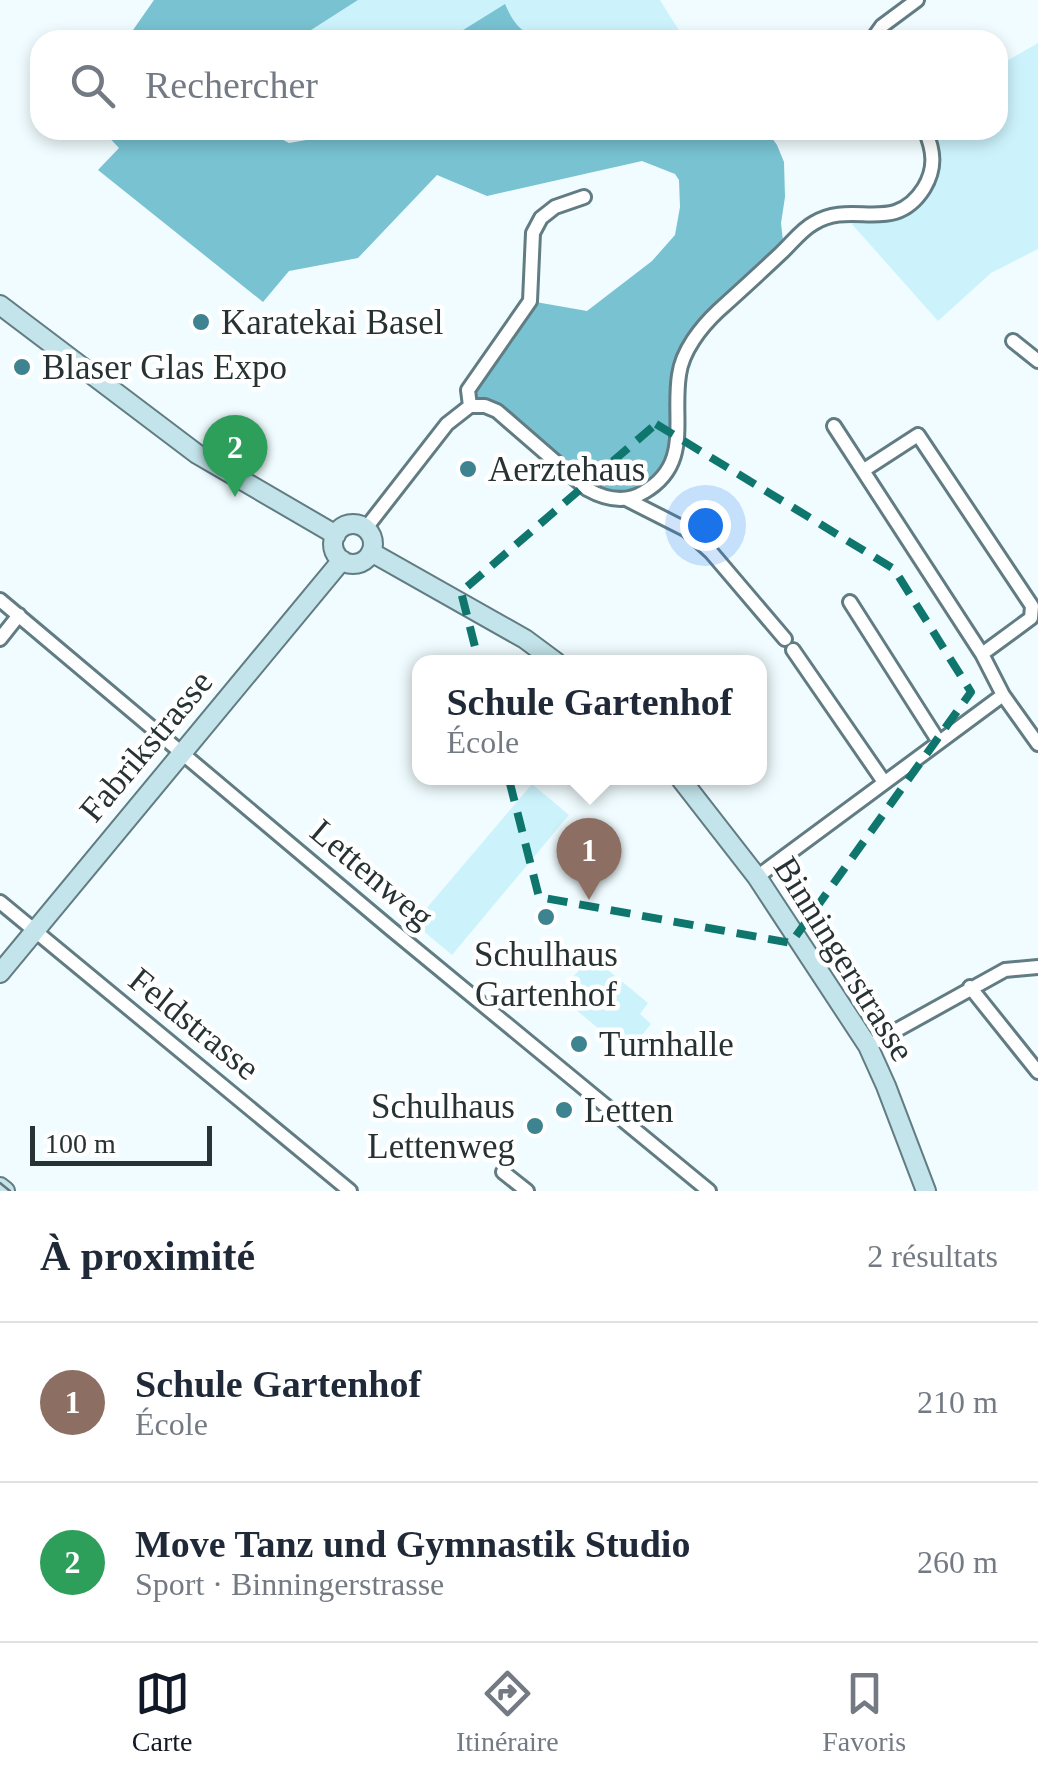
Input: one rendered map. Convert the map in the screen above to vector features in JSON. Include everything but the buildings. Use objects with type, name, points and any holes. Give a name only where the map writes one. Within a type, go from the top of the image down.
[{"type":"street","points":[[879,30],[917,0]]},
{"type":"street","points":[[366,528],[447,424],[470,406],[496,410],[603,498],[626,499],[654,486],[665,476],[674,458],[679,374],[695,337],[814,222],[842,213],[886,214],[906,210],[930,177],[934,155],[929,140]]},
{"type":"street","points":[[470,406],[468,390],[530,301],[533,233],[541,218],[554,207],[584,197]]},
{"type":"street","points":[[0,306],[198,454],[336,534]]},
{"type":"street","points":[[1013,341],[1038,361]]},
{"type":"street","points":[[834,426],[1038,744]]},
{"type":"street","points":[[864,470],[918,435],[1032,606],[1030,618],[982,654]]},
{"type":"street","points":[[626,499],[687,530],[710,552],[789,644],[884,782]]},
{"type":"street","points":[[350,524],[366,528],[373,539],[371,552],[362,562],[342,560],[335,551],[336,534],[350,524]]},
{"type":"street","points":[[371,552],[547,655]]},
{"type":"street","name":"Fabrikstrasse","points":[[0,974],[342,560]]},
{"type":"street","name":"Lettenweg","points":[[0,600],[181,755],[709,1191]]},
{"type":"street","points":[[850,602],[938,742]]},
{"type":"street","points":[[0,638],[19,615]]},
{"type":"street","points":[[756,877],[1003,694]]},
{"type":"street","name":"Binningerstrasse","points":[[685,785],[756,877],[868,1046],[926,1191]]},
{"type":"street","name":"Feldstrasse","points":[[0,902],[350,1191]]},
{"type":"street","points":[[868,1046],[1005,970],[1038,967]]},
{"type":"street","points":[[970,988],[1038,1072]]},
{"type":"street","points":[[503,1172],[526,1191]]},
{"type":"highlighted area","points":[[656,424],[894,569],[971,692],[791,943],[539,897],[461,592]]},
{"type":"shaded area","points":[[154,0],[358,0],[311,30],[133,30]]},
{"type":"shaded area","points":[[358,0],[660,0],[679,30],[524,30],[505,5],[464,30],[311,30]]},
{"type":"shaded area","points":[[505,4],[524,30],[463,30]]},
{"type":"shaded area","points":[[1038,43],[1038,249],[991,273],[938,321],[842,213],[906,209],[930,177],[928,140],[1008,140],[1008,60]]},
{"type":"shaded area","points":[[111,140],[773,140],[784,162],[784,250],[687,351],[674,458],[654,486],[603,498],[497,411],[470,406],[468,390],[530,301],[587,311],[652,261],[675,235],[680,207],[679,180],[675,174],[642,161],[487,196],[437,175],[358,258],[289,271],[263,302],[98,170],[119,148]]},
{"type":"shaded area","points":[[531,785],[569,815],[452,955],[414,923]]},
{"type":"shaded area","points":[[591,956],[648,1003],[640,1014],[651,1024],[633,1046],[621,1037],[616,1043],[558,995]]},
{"type":"tram line","points":[[0,1183],[10,1191]]},
{"type":"place","name":"Karatekai Basel","points":[[201,322]]},
{"type":"place","name":"Blaser Glas Expo","points":[[22,367]]},
{"type":"place","name":"Aerztehaus","points":[[468,469]]},
{"type":"place","name":"Move Tanz und Gymnastik Studio","points":[[235,497]]},
{"type":"place","name":"Schule Gartenhof","points":[[589,900]]},
{"type":"place","name":"Schulhaus Gartenhof","points":[[546,917]]},
{"type":"place","name":"Turnhalle","points":[[579,1044]]},
{"type":"place","name":"Letten","points":[[564,1110]]},
{"type":"place","name":"Schulhaus Lettenweg","points":[[535,1126]]}]
